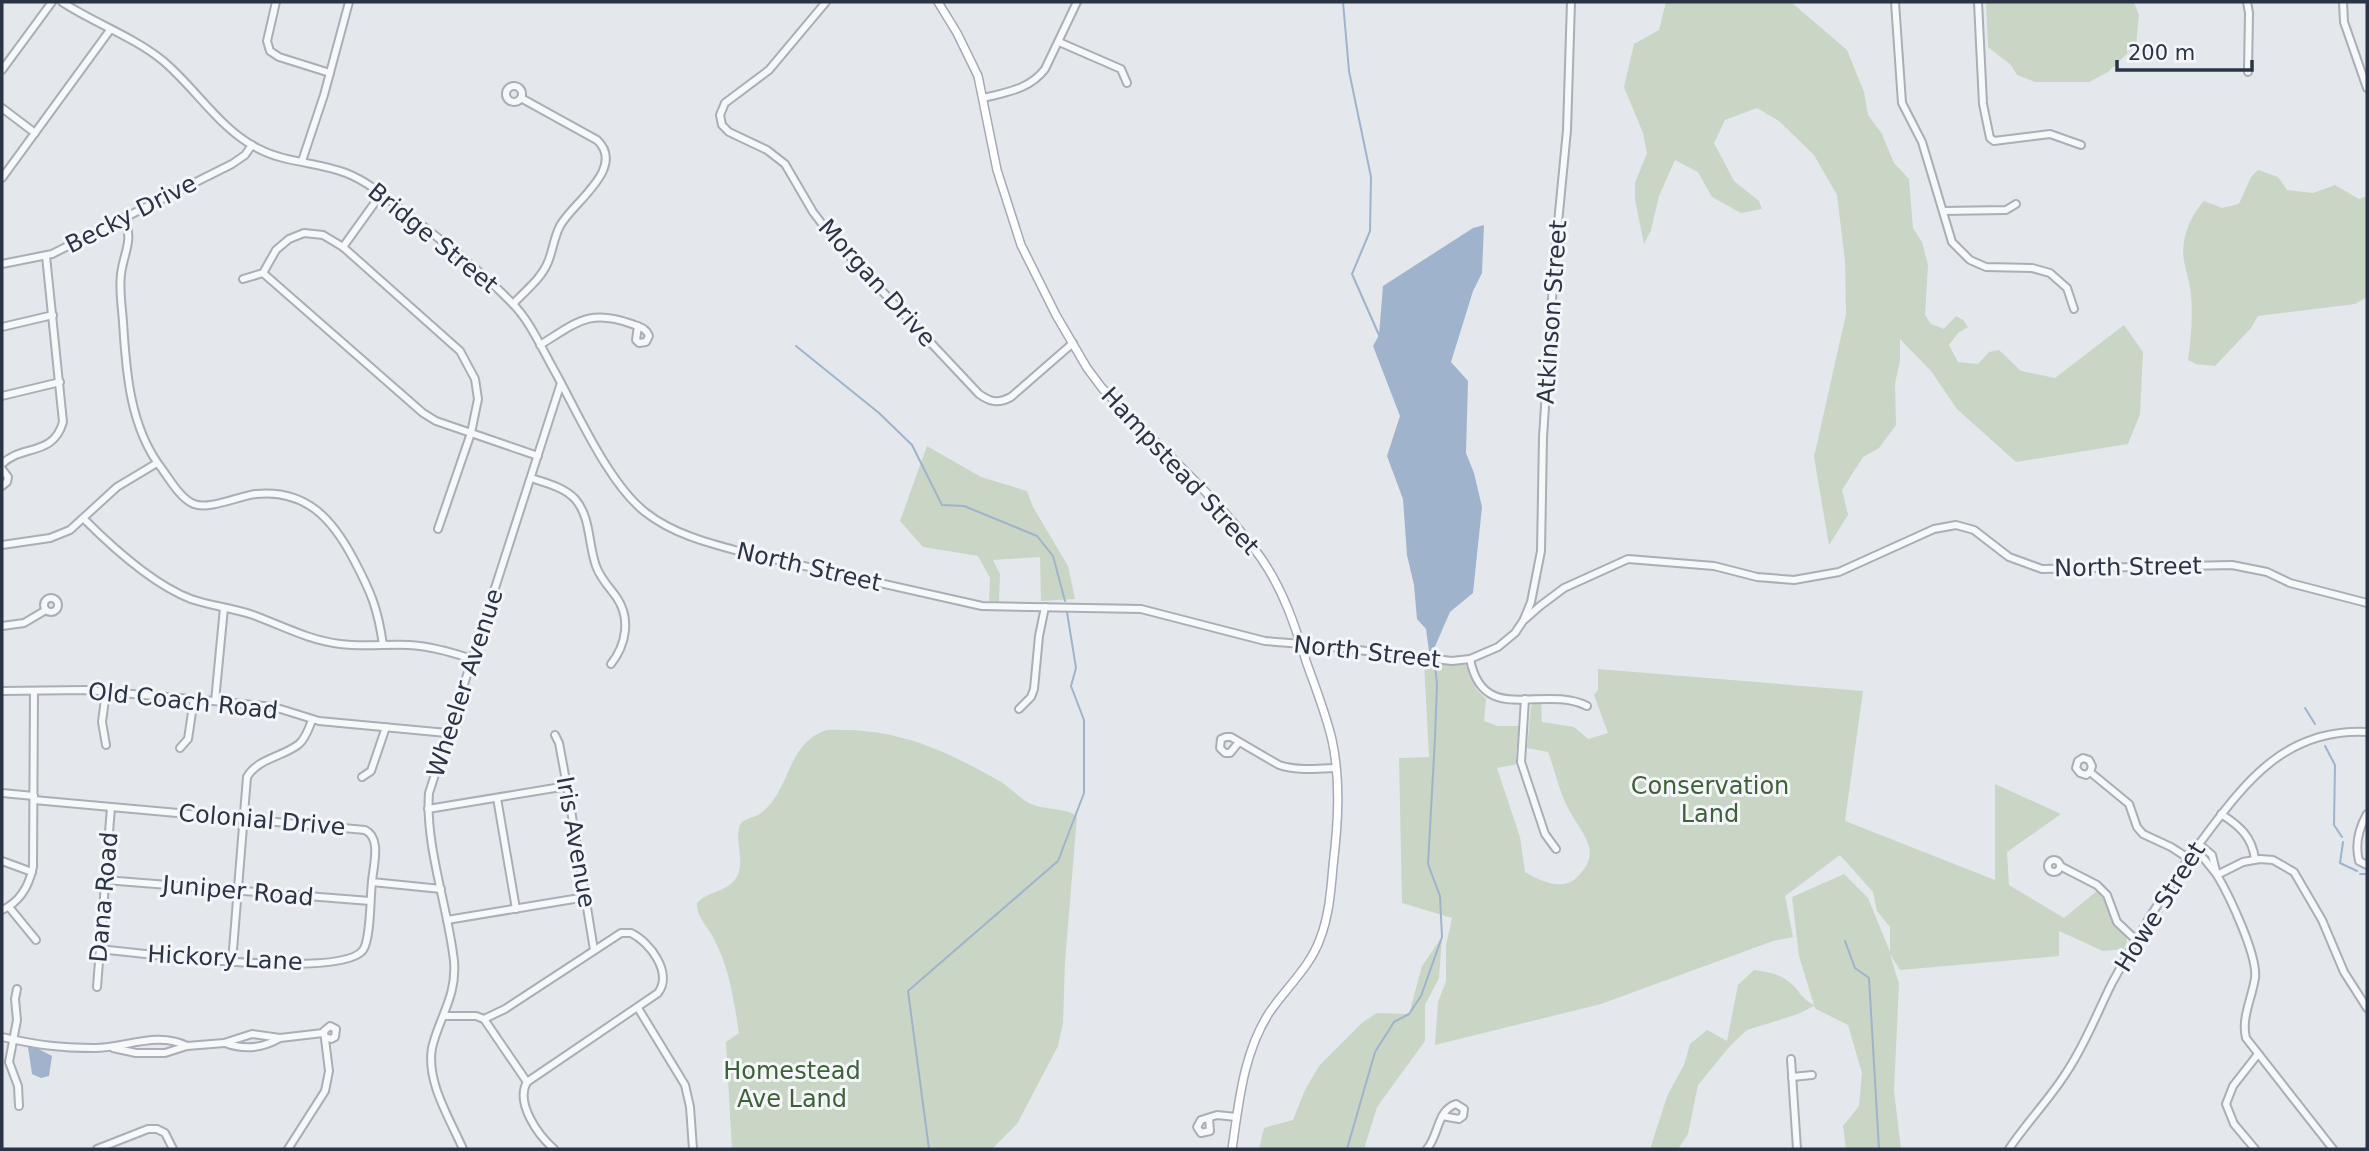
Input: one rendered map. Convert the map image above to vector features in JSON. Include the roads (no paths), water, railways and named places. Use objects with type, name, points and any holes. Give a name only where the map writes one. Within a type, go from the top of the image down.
[{"type":"main road","name":"Hampstead Street","points":[[938,2],[972,61],[984,98],[997,170],[1023,250],[1073,343],[1102,388],[1222,510],[1261,559],[1289,607],[1332,739],[1338,804],[1336,842],[1324,926],[1320,940],[1310,957],[1269,1013],[1251,1050],[1240,1088],[1232,1149]]},
{"type":"street","points":[[2,71],[52,2]]},
{"type":"street","name":"Bridge Street","points":[[62,2],[159,58],[226,124],[252,145],[271,154],[346,173],[382,194],[438,237],[523,315],[600,452],[627,494],[652,517],[693,538]]},
{"type":"street","points":[[276,2],[267,41],[271,51],[279,57],[330,73]]},
{"type":"street","points":[[302,161],[349,2]]},
{"type":"street","name":"Morgan Drive","points":[[826,2],[769,70],[725,103],[720,115],[724,128],[768,150],[785,164],[813,212],[836,242],[979,394],[989,401],[1000,402],[1011,397],[1073,343]]},
{"type":"street","points":[[984,98],[1019,89],[1039,77],[1077,2]]},
{"type":"street","name":"Atkinson Street","points":[[1523,621],[1531,602],[1541,551],[1545,401],[1567,130],[1571,2]]},
{"type":"street","points":[[1895,2],[1902,103],[1922,142],[1952,242],[1962,254],[1986,267],[2032,268],[2050,273],[2067,288],[2074,309]]},
{"type":"street","points":[[1978,2],[1982,94],[1990,138],[1999,141],[2050,134],[2081,145]]},
{"type":"street","points":[[2247,2],[2248,72]]},
{"type":"street","points":[[2343,2],[2344,22],[2367,88]]},
{"type":"street","points":[[2,177],[110,30]]},
{"type":"street","points":[[1059,42],[1121,69],[1127,83]]},
{"type":"street","points":[[513,304],[546,267],[560,225],[602,174],[606,159],[604,149],[597,140],[521,98]]},
{"type":"street","points":[[2,108],[35,133]]},
{"type":"street","name":"Becky Drive","points":[[2,264],[46,256],[232,164],[245,155],[252,145]]},
{"type":"street","points":[[343,247],[382,194]]},
{"type":"street","points":[[1944,211],[2006,210],[2015,204]]},
{"type":"street","points":[[124,218],[130,237],[120,285],[128,381],[141,430],[157,463],[186,499],[197,505],[269,494],[305,502],[326,517],[342,537],[373,596],[383,645]]},
{"type":"street","points":[[243,279],[263,274],[282,244],[299,234],[319,233],[343,247],[460,351],[471,369],[478,389],[471,433],[438,529]]},
{"type":"street","points":[[2,486],[8,480],[8,475],[2,467],[9,458],[45,446],[57,436],[64,416],[46,256]]},
{"type":"street","points":[[263,274],[423,413],[436,421],[538,456]]},
{"type":"street","points":[[2,327],[53,315]]},
{"type":"street","points":[[540,345],[591,317],[611,317],[638,326]]},
{"type":"street","points":[[2,396],[60,383]]},
{"type":"street","name":"Wheeler Avenue","points":[[463,1149],[440,1097],[432,1069],[434,1043],[453,989],[454,974],[428,809],[431,783],[561,383]]},
{"type":"street","points":[[2,545],[57,536],[84,519],[117,487],[157,463]]},
{"type":"street","points":[[531,478],[568,493],[583,513],[596,565],[622,606],[625,616],[624,638],[611,664]]},
{"type":"street","points":[[84,519],[107,542],[165,585],[188,598],[254,616],[313,639],[349,645],[433,648],[472,659]]},
{"type":"street","name":"North Street","points":[[693,538],[765,558],[967,603],[1001,608],[1141,609],[1245,637],[1284,644],[1447,661],[1469,659],[1502,644],[1515,633],[1523,621],[1564,588],[1629,559],[1714,566],[1757,577],[1794,580],[1839,572],[1934,529],[1956,525],[1974,530],[2008,557],[2042,569],[2227,565],[2248,567],[2275,575],[2290,583],[2367,603]]},
{"type":"street","points":[[1019,709],[1031,697],[1034,689],[1037,646],[1045,607]]},
{"type":"street","points":[[215,701],[224,608]]},
{"type":"street","points":[[2,626],[24,623],[46,610]]},
{"type":"street","points":[[1469,659],[1475,679],[1486,693],[1498,698],[1573,699],[1587,706]]},
{"type":"street","name":"Old Coach Road","points":[[2,691],[106,691],[194,699],[274,707],[313,720],[447,733]]},
{"type":"street","points":[[2,910],[9,907],[24,891],[32,872],[34,691]]},
{"type":"street","points":[[106,691],[102,722],[106,745]]},
{"type":"street","points":[[180,748],[188,739],[194,699]]},
{"type":"street","points":[[1525,699],[1521,761],[1545,834],[1556,849]]},
{"type":"street","points":[[232,962],[246,782],[250,772],[262,762],[298,745],[313,720]]},
{"type":"street","points":[[362,777],[371,771],[386,727]]},
{"type":"street","name":"Howe Street","points":[[2009,1149],[2066,1073],[2136,940],[2188,858],[2245,784],[2260,770],[2293,748],[2333,734],[2367,732]]},
{"type":"street","name":"Iris Avenue","points":[[555,735],[567,786],[594,950]]},
{"type":"street","points":[[1239,742],[1284,766],[1299,769],[1336,768]]},
{"type":"street","points":[[2091,772],[2129,804],[2137,827],[2143,834],[2188,858]]},
{"type":"street","points":[[428,809],[567,786]]},
{"type":"street","name":"Colonial Drive","points":[[2,793],[111,807],[368,831],[375,843],[372,882]]},
{"type":"street","points":[[497,798],[516,909]]},
{"type":"street","name":"Dana Road","points":[[97,987],[111,807]]},
{"type":"street","points":[[2221,814],[2246,834],[2253,845],[2255,859]]},
{"type":"street","points":[[2367,814],[2357,848],[2358,861],[2367,865]]},
{"type":"street","points":[[2199,844],[2211,855],[2254,962],[2255,978],[2244,1025],[2248,1042],[2333,1149]]},
{"type":"street","points":[[2357,848],[2366,848]]},
{"type":"street","points":[[2194,851],[2201,855],[2217,875]]},
{"type":"street","points":[[2217,875],[2255,859],[2273,860],[2294,872],[2322,920],[2344,972],[2367,1008]]},
{"type":"street","points":[[2,861],[32,872]]},
{"type":"street","points":[[2060,866],[2097,885],[2107,895],[2117,922],[2136,940]]},
{"type":"street","name":"Juniper Road","points":[[105,880],[370,901]]},
{"type":"street","points":[[372,882],[441,889]]},
{"type":"street","name":"Hickory Lane","points":[[99,949],[232,962],[292,964],[355,957],[366,945],[372,882]]},
{"type":"street","points":[[447,920],[586,897]]},
{"type":"street","points":[[9,907],[36,940]]},
{"type":"street","points":[[484,1019],[511,1005],[621,933],[631,933],[640,938],[655,956],[663,974],[663,985],[654,996],[527,1082],[523,1093],[524,1101],[540,1133],[554,1149]]},
{"type":"street","points":[[17,989],[17,1020],[9,1062],[18,1087],[19,1106]]},
{"type":"street","points":[[638,1008],[685,1085],[690,1107],[693,1149]]},
{"type":"street","points":[[445,1016],[476,1016],[484,1019],[527,1082]]},
{"type":"street","points":[[2,1037],[48,1047],[113,1048],[155,1054],[174,1052],[187,1046],[224,1043],[252,1034],[280,1038],[324,1035],[329,1071],[325,1091],[288,1149]]},
{"type":"street","points":[[224,1043],[253,1047],[280,1038]]},
{"type":"street","points":[[113,1048],[131,1042],[155,1040],[174,1041],[187,1046]]},
{"type":"street","points":[[2255,1149],[2234,1124],[2226,1104],[2233,1086],[2258,1054]]},
{"type":"street","points":[[1791,1059],[1797,1149]]},
{"type":"street","points":[[1792,1077],[1812,1075]]},
{"type":"street","points":[[1209,1118],[1217,1115],[1236,1117]]},
{"type":"street","points":[[1427,1149],[1435,1137],[1442,1116]]},
{"type":"street","points":[[97,1149],[152,1129],[165,1133],[173,1149]]},
{"type":"water","points":[[1484,225],[1482,273],[1473,291],[1451,362],[1468,381],[1466,453],[1482,507],[1473,593],[1450,612],[1433,651],[1429,651],[1426,629],[1417,619],[1414,585],[1407,555],[1403,499],[1387,456],[1400,416],[1373,346],[1379,335],[1383,286],[1473,228]]},
{"type":"water","points":[[28,1047],[35,1047],[52,1056],[49,1076],[41,1078],[32,1074]]},
{"type":"waterway","points":[[1343,2],[1349,71],[1371,177],[1370,231],[1352,274],[1379,335]]},
{"type":"waterway","points":[[796,346],[879,413],[912,445],[942,505],[964,506],[1037,536],[1053,556],[1065,601]]},
{"type":"waterway","points":[[929,1149],[908,991],[1058,861],[1084,793],[1084,720],[1071,686],[1076,668],[1067,612]]},
{"type":"waterway","points":[[1347,1149],[1375,1052],[1394,1022],[1409,1014],[1421,996],[1442,937],[1440,896],[1428,864],[1437,684],[1435,665]]},
{"type":"waterway","points":[[2305,708],[2315,724]]},
{"type":"waterway","points":[[2325,746],[2335,765],[2334,825],[2342,837]]},
{"type":"waterway","points":[[2343,842],[2340,863],[2357,871]]},
{"type":"waterway","points":[[2360,874],[2367,874]]},
{"type":"waterway","points":[[1845,941],[1855,968],[1869,978],[1879,1149]]},
{"type":"park label","name":"Conservation Land","points":[[1710,800]]},
{"type":"park label","name":"Homestead Ave Land","points":[[792,1085]]}]
